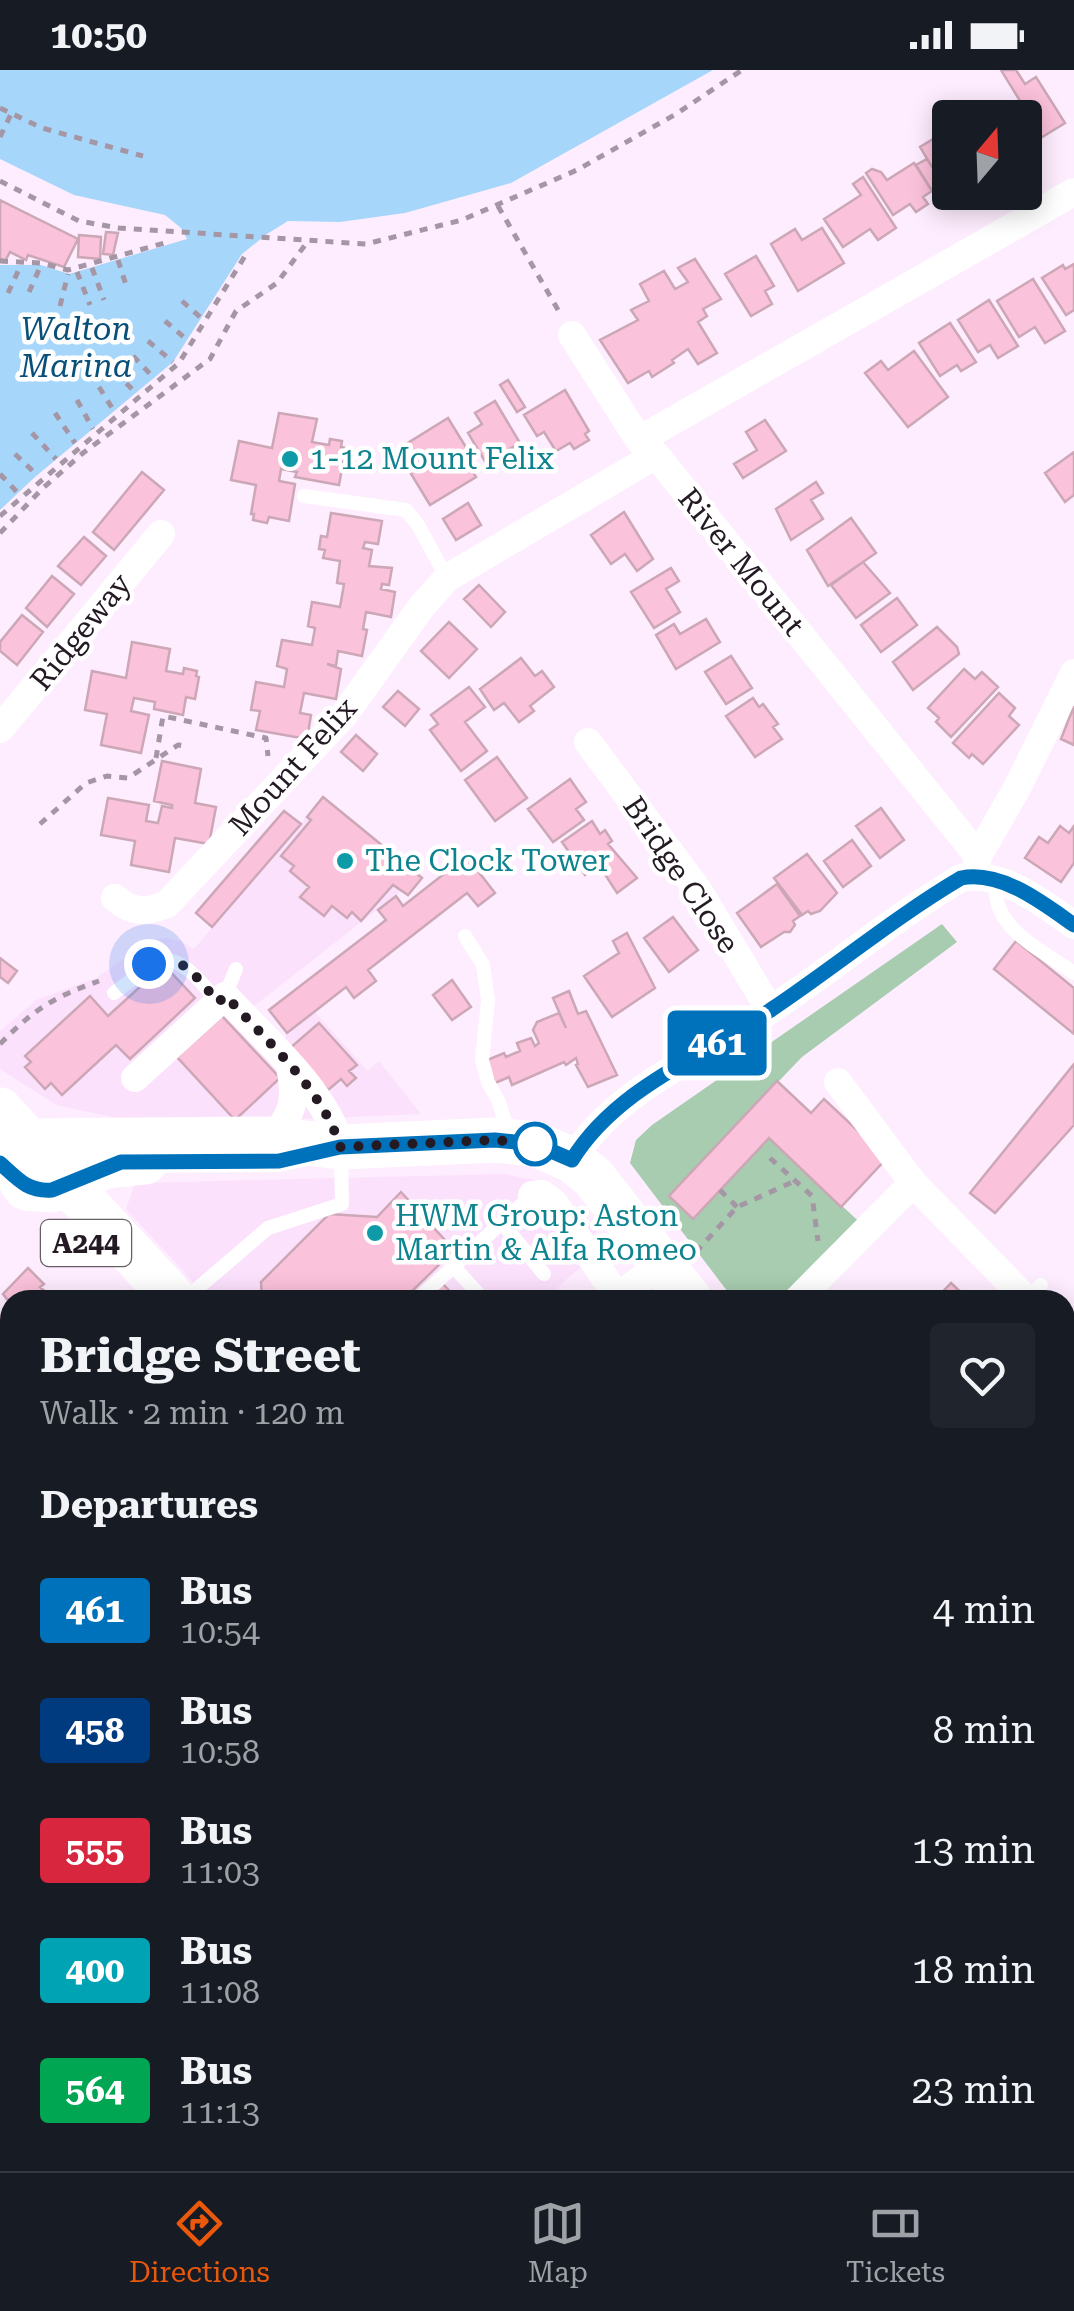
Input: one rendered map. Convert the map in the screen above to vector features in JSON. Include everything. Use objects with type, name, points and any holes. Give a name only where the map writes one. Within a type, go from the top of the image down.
[{"type":"main road","points":[[24,1162],[270,1139],[340,1147],[535,1144],[572,1160],[681,1274]]},
{"type":"main road","points":[[24,1162],[279,1161],[340,1147]]},
{"type":"main road","name":"A244","points":[[24,1162],[135,1290]]},
{"type":"main road","name":"A244","points":[[24,1162],[164,1290]]},
{"type":"street","points":[[447,578],[648,448],[1074,192]]},
{"type":"street","name":"River Mount","points":[[572,336],[648,448],[983,870]]},
{"type":"street","name":"Ridgeway","points":[[0,730],[161,534]]},
{"type":"street","name":"Mount Felix","points":[[115,898],[128,908],[148,912],[168,904],[344,715],[422,606],[447,578]]},
{"type":"street","points":[[572,1160],[594,1126],[616,1106],[770,1010],[935,894],[983,870],[1016,790],[1074,674]]},
{"type":"street","name":"Bridge Close","points":[[588,742],[698,890],[770,1010]]},
{"type":"street","points":[[983,870],[1074,925]]},
{"type":"street","points":[[134,1078],[222,999],[322,1103],[340,1147]]},
{"type":"street","points":[[270,1139],[285,1124],[292,1108],[295,1092],[290,1068]]},
{"type":"street","points":[[838,1082],[913,1182],[1026,1290]]},
{"type":"street","points":[[807,1290],[913,1182]]},
{"type":"street","points":[[532,1195],[542,1194],[554,1203],[614,1290]]},
{"type":"street","points":[[640,1290],[681,1274]]},
{"type":"lane","points":[[304,496],[406,510],[447,578]]},
{"type":"lane","points":[[983,870],[1003,920],[1074,973]]},
{"type":"lane","points":[[465,936],[482,965],[488,1000],[482,1060],[510,1142]]},
{"type":"lane","points":[[114,993],[160,958],[186,966],[222,999],[236,969]]},
{"type":"lane","points":[[196,1290],[268,1228],[342,1204],[340,1147]]},
{"type":"lane","points":[[428,1290],[532,1195]]},
{"type":"lane","points":[[502,1222],[544,1274]]},
{"type":"lane","points":[[454,1267],[475,1290]]},
{"type":"path","points":[[0,181],[79,221],[119,228],[366,244],[462,220],[577,170],[676,114],[742,70]]},
{"type":"path","points":[[0,108],[42,128],[143,156]]},
{"type":"path","points":[[0,136],[11,114]]},
{"type":"path","points":[[498,206],[572,336]]},
{"type":"path","points":[[0,533],[83,453],[210,359],[236,311],[278,283],[308,241]]},
{"type":"path","points":[[0,262],[41,262],[68,270],[168,242]]},
{"type":"path","points":[[0,516],[179,363],[245,256]]},
{"type":"path","points":[[118,260],[126,286]]},
{"type":"path","points":[[29,292],[41,266]]},
{"type":"path","points":[[8,293],[20,267]]},
{"type":"path","points":[[92,268],[104,300]]},
{"type":"path","points":[[77,272],[90,305]]},
{"type":"path","points":[[60,306],[68,274]]},
{"type":"path","points":[[182,301],[200,316]]},
{"type":"path","points":[[165,321],[186,340]]},
{"type":"path","points":[[148,341],[173,362]]},
{"type":"path","points":[[132,356],[154,378]]},
{"type":"path","points":[[114,372],[136,393]]},
{"type":"path","points":[[99,387],[114,411]]},
{"type":"path","points":[[77,400],[94,428]]},
{"type":"path","points":[[55,413],[75,444]]},
{"type":"path","points":[[32,432],[56,459]]},
{"type":"path","points":[[16,454],[37,475]]},
{"type":"path","points":[[0,474],[18,493]]},
{"type":"path","points":[[156,758],[163,716],[266,738],[269,764]]},
{"type":"path","points":[[40,824],[86,782],[108,776],[128,778],[178,746],[187,746]]},
{"type":"path","points":[[770,1158],[812,1196],[823,1274]]},
{"type":"path","points":[[681,1274],[737,1207],[796,1181]]},
{"type":"path","points":[[720,1190],[737,1207]]},
{"type":"shaded area","points":[[323,797],[422,878],[408,895],[401,891],[253,1007],[282,1040],[315,1012],[368,1071],[379,1061],[421,1114],[237,1122],[126,1120],[56,1105],[0,1069],[0,1031],[36,1000],[96,978],[152,940],[180,941],[194,949]]},
{"type":"shaded area","points":[[505,1174],[553,1184],[609,1246],[556,1290],[201,1290],[126,1209],[135,1183]]},
{"type":"green space","points":[[942,924],[957,942],[802,1057],[669,1196],[693,1219],[769,1138],[867,1229],[807,1290],[726,1290],[630,1163],[636,1140],[652,1125]]},
{"type":"water","name":"Walton Marina","points":[[0,70],[713,70],[511,183],[405,213],[340,222],[288,221],[242,254],[173,362],[0,510],[0,265],[41,265],[69,274],[187,239],[181,228],[165,215],[74,195],[0,159]]},
{"type":"building","points":[[1001,70],[1016,70],[1025,84],[1036,77],[1065,123],[1042,137],[1042,100],[1019,100]]},
{"type":"building","points":[[932,140],[932,167],[920,147]]},
{"type":"building","points":[[927,159],[932,167],[932,191],[916,165]]},
{"type":"building","points":[[914,163],[932,191],[923,197],[928,204],[916,212],[910,204],[893,215],[866,173],[872,169],[881,172],[887,180]]},
{"type":"building","points":[[863,177],[896,228],[878,240],[870,229],[843,247],[824,219],[861,195],[853,184]]},
{"type":"building","points":[[0,200],[78,239],[64,267],[28,255],[26,260],[10,252],[5,261],[0,258]]},
{"type":"building","points":[[822,228],[844,263],[798,291],[771,244],[795,229],[802,240]]},
{"type":"building","points":[[106,232],[118,233],[113,255],[103,254]]},
{"type":"building","points":[[79,235],[101,237],[100,259],[78,257]]},
{"type":"building","points":[[756,256],[774,286],[765,291],[772,304],[751,316],[725,274]]},
{"type":"building","points":[[695,259],[721,299],[703,309],[707,316],[698,322],[717,353],[698,364],[688,349],[652,377],[649,371],[628,383],[600,340],[638,320],[631,310],[649,301],[640,284],[664,271],[675,289],[688,282],[678,268]]},
{"type":"building","points":[[1074,264],[1074,310],[1066,315],[1042,278],[1063,265],[1065,269]]},
{"type":"building","points":[[1033,279],[1065,331],[1045,343],[1035,327],[1019,337],[997,301]]},
{"type":"building","points":[[989,300],[1018,346],[998,358],[990,345],[978,352],[958,320]]},
{"type":"building","points":[[950,323],[976,362],[961,371],[957,365],[940,376],[919,343]]},
{"type":"building","points":[[914,351],[948,397],[908,427],[865,373],[881,361],[888,370]]},
{"type":"building","points":[[508,380],[525,407],[517,412],[500,385]]},
{"type":"building","points":[[565,390],[589,431],[585,434],[589,440],[574,449],[570,443],[556,451],[544,432],[537,436],[524,415]]},
{"type":"building","points":[[495,401],[520,443],[486,463],[468,433],[482,424],[475,413]]},
{"type":"building","name":"1-12 Mount Felix","points":[[279,413],[317,419],[312,442],[329,445],[330,439],[342,441],[341,447],[346,448],[339,485],[295,477],[297,472],[281,469],[279,481],[295,484],[289,521],[269,517],[267,523],[253,520],[251,514],[256,485],[231,480],[239,441],[272,448]]},
{"type":"building","points":[[448,418],[467,449],[461,453],[476,477],[430,505],[405,464],[412,460],[403,446]]},
{"type":"building","points":[[765,420],[786,451],[743,478],[734,464],[757,450],[746,432]]},
{"type":"building","points":[[1074,452],[1074,495],[1065,502],[1045,473]]},
{"type":"building","points":[[142,472],[164,490],[114,550],[93,532]]},
{"type":"building","points":[[816,482],[823,493],[811,500],[823,519],[791,540],[776,509]]},
{"type":"building","points":[[468,503],[481,525],[456,540],[443,519]]},
{"type":"building","points":[[624,512],[653,559],[637,571],[625,554],[611,564],[591,535]]},
{"type":"building","points":[[331,513],[382,521],[378,544],[365,542],[363,548],[372,550],[369,566],[392,568],[389,585],[382,584],[381,589],[395,592],[391,617],[366,612],[362,656],[338,651],[336,666],[327,664],[341,669],[336,699],[304,693],[300,713],[311,715],[307,739],[256,730],[260,711],[251,710],[256,682],[284,687],[287,669],[277,666],[282,640],[312,645],[315,628],[308,626],[312,602],[340,607],[344,584],[337,583],[340,561],[323,558],[325,550],[319,549],[321,536],[327,537]]},
{"type":"building","points":[[851,518],[876,553],[828,586],[807,550]]},
{"type":"building","points":[[84,537],[106,556],[81,585],[58,566]]},
{"type":"building","points":[[863,562],[890,593],[856,618],[831,585]]},
{"type":"building","points":[[671,568],[679,581],[666,589],[680,612],[654,628],[631,592]]},
{"type":"building","points":[[52,576],[74,594],[47,627],[26,608]]},
{"type":"building","points":[[479,585],[505,612],[491,627],[464,599]]},
{"type":"building","points":[[897,598],[917,625],[881,652],[861,625]]},
{"type":"building","points":[[22,615],[43,632],[17,665],[0,651],[0,642]]},
{"type":"building","points":[[706,619],[720,642],[676,669],[656,635],[674,624],[680,634]]},
{"type":"building","points":[[449,622],[477,649],[449,678],[421,651]]},
{"type":"building","points":[[937,627],[959,654],[913,690],[893,662]]},
{"type":"building","points":[[132,642],[170,649],[166,671],[183,674],[184,668],[197,671],[199,677],[195,699],[186,697],[183,715],[154,709],[155,702],[134,698],[131,711],[149,715],[141,753],[101,745],[107,714],[85,710],[92,671],[126,678]]},
{"type":"building","points":[[731,656],[752,688],[726,704],[705,672]]},
{"type":"building","points":[[521,658],[535,676],[542,671],[554,687],[530,706],[534,711],[519,722],[504,703],[494,710],[480,689]]},
{"type":"building","points":[[964,669],[975,679],[982,672],[998,687],[951,737],[928,708]]},
{"type":"building","points":[[469,687],[485,707],[465,722],[487,751],[461,771],[430,730],[438,724],[431,715]]},
{"type":"building","points":[[398,691],[419,709],[405,726],[383,707]]},
{"type":"building","points":[[999,693],[1015,708],[1009,716],[1019,725],[983,764],[972,754],[969,758],[953,743]]},
{"type":"building","points":[[753,698],[759,707],[763,704],[778,724],[773,727],[782,739],[755,757],[726,716]]},
{"type":"building","points":[[1074,706],[1074,745],[1061,739]]},
{"type":"building","points":[[356,735],[377,754],[363,771],[341,752]]},
{"type":"building","points":[[497,757],[527,798],[495,821],[465,780]]},
{"type":"building","points":[[162,761],[201,769],[195,803],[216,807],[209,844],[175,838],[169,872],[131,865],[135,841],[101,835],[108,798],[149,805],[146,821],[158,823],[162,806],[172,808],[154,801]]},
{"type":"building","points":[[570,779],[586,802],[576,809],[584,820],[553,842],[528,809]]},
{"type":"building","name":"The Clock Tower","points":[[323,797],[422,878],[408,895],[393,885],[361,921],[352,912],[347,918],[332,906],[324,916],[300,897],[309,887],[290,871],[294,866],[281,856],[311,820],[307,817]]},
{"type":"building","points":[[881,808],[904,840],[880,858],[856,826]]},
{"type":"building","points":[[284,811],[301,824],[212,927],[196,913]]},
{"type":"building","points":[[592,821],[600,834],[605,830],[612,841],[608,844],[637,878],[617,893],[599,865],[585,875],[562,842]]},
{"type":"building","points":[[1060,826],[1069,833],[1074,826],[1074,863],[1061,882],[1025,858],[1039,837],[1048,843]]},
{"type":"building","points":[[852,840],[871,866],[843,887],[824,861]]},
{"type":"building","points":[[464,853],[495,893],[478,906],[467,893],[368,970],[376,981],[354,998],[346,987],[287,1033],[269,1010],[386,920],[378,910],[396,896],[403,906]]},
{"type":"building","points":[[807,854],[837,893],[820,911],[802,915],[774,878]]},
{"type":"building","points":[[777,884],[800,916],[793,921],[790,932],[761,947],[737,913]]},
{"type":"building","points":[[673,917],[698,950],[669,972],[644,938]]},
{"type":"building","points":[[627,933],[655,988],[612,1017],[584,976],[619,953],[613,941]]},
{"type":"building","points":[[1016,941],[1074,988],[1074,1034],[994,969]]},
{"type":"building","points":[[0,958],[17,971],[8,983],[0,977]]},
{"type":"building","points":[[164,965],[195,998],[130,1059],[116,1045],[62,1095],[51,1083],[45,1089],[25,1067],[31,1062],[25,1056],[90,996],[108,1016]]},
{"type":"building","points":[[452,980],[471,1007],[452,1020],[433,995]]},
{"type":"building","points":[[569,991],[578,1014],[586,1011],[617,1075],[588,1087],[576,1058],[512,1085],[509,1077],[495,1083],[485,1061],[520,1051],[517,1043],[531,1038],[535,1046],[539,1043],[533,1030],[537,1022],[559,1013],[566,1028],[553,998]]},
{"type":"building","points":[[222,1016],[280,1078],[235,1120],[177,1057]]},
{"type":"building","points":[[319,1023],[357,1065],[349,1071],[356,1078],[347,1086],[341,1079],[328,1090],[290,1048]]},
{"type":"building","points":[[1074,1064],[1074,1125],[995,1213],[970,1193]]},
{"type":"building","points":[[777,1081],[811,1113],[824,1099],[887,1158],[841,1207],[769,1138],[693,1219],[669,1196]]},
{"type":"building","name":"HWM Group: Aston Martin & Alfa Romeo","points":[[401,1192],[454,1250],[413,1290],[261,1290],[261,1282],[329,1214],[377,1217]]},
{"type":"building","points":[[28,1268],[44,1284],[40,1287],[43,1290],[7,1290]]},
{"type":"bus line","name":"461","points":[[0,1163],[26,1188],[39,1191],[52,1190],[121,1162],[279,1161],[340,1147],[495,1140],[535,1144],[572,1160],[594,1126],[616,1106],[770,1010],[961,878],[976,875],[996,879],[1074,925]]},
{"type":"place","name":"1-12 Mount Felix","points":[[290,459]]},
{"type":"place","name":"The Clock Tower","points":[[345,861]]},
{"type":"place","name":"HWM Group: Aston Martin & Alfa Romeo","points":[[375,1233]]},
{"type":"route","points":[[149,964],[160,958],[175,960],[186,966],[218,1002],[226,996],[322,1103],[340,1147],[495,1140],[535,1144]]}]
